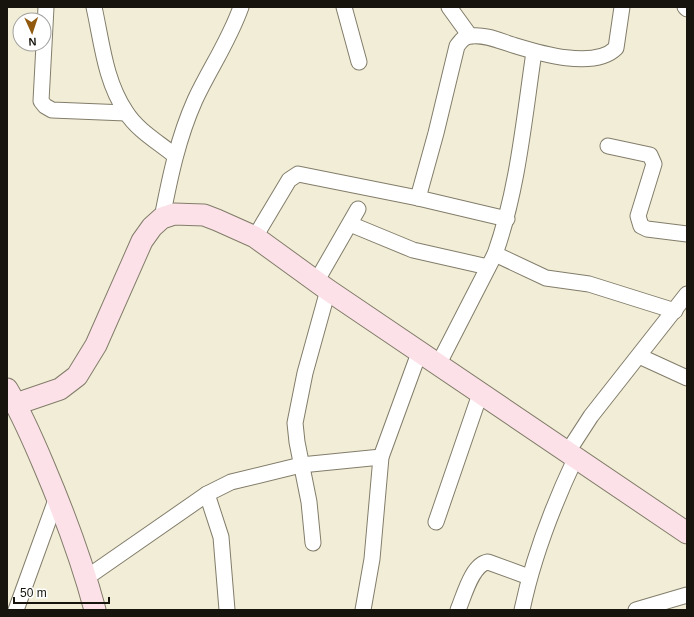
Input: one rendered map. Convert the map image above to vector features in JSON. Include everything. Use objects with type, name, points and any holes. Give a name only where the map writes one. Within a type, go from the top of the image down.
[{"type":"street","points":[[46,7],[42,101],[45,106],[52,110],[126,113]]},
{"type":"street","points":[[94,7],[105,62],[114,89],[126,113],[147,134],[174,154]]},
{"type":"street","points":[[162,218],[174,154],[194,102],[210,69],[222,52],[233,30],[241,7]]},
{"type":"street","points":[[344,7],[359,62]]},
{"type":"street","points":[[449,7],[470,36]]},
{"type":"street","points":[[418,198],[436,133],[457,46],[463,38],[470,36],[484,36],[534,52],[582,59],[598,58],[614,50],[618,44],[622,7]]},
{"type":"street","points":[[438,365],[492,261],[507,219],[520,150],[534,52]]},
{"type":"street","points":[[608,146],[650,155],[653,160],[654,164],[638,216],[641,226],[647,229],[687,234]]},
{"type":"street","points":[[255,237],[289,180],[298,174],[418,198],[507,219]]},
{"type":"street","points":[[313,543],[309,502],[301,465],[295,423],[297,407],[322,286],[358,209]]},
{"type":"street","points":[[95,610],[86,578],[57,497],[12,397],[60,389],[77,376],[96,345],[142,241],[152,227],[162,218],[174,214],[204,216],[217,220],[255,237],[322,286],[419,353],[530,426],[571,456],[687,534]]},
{"type":"street","points":[[350,224],[413,250],[492,261],[546,278],[589,284],[675,311]]},
{"type":"street","points":[[522,610],[529,577],[571,456],[591,416],[687,294]]},
{"type":"street","points":[[363,610],[372,559],[381,457],[419,353]]},
{"type":"street","points":[[639,356],[687,378]]},
{"type":"street","points":[[436,522],[480,394]]},
{"type":"street","points":[[86,578],[207,494],[231,482],[301,465],[381,457]]},
{"type":"street","points":[[207,494],[221,537],[227,610]]},
{"type":"street","points":[[16,610],[57,497]]},
{"type":"street","points":[[458,610],[475,568],[483,562],[488,562],[529,577]]},
{"type":"street","points":[[641,609],[687,595]]}]
